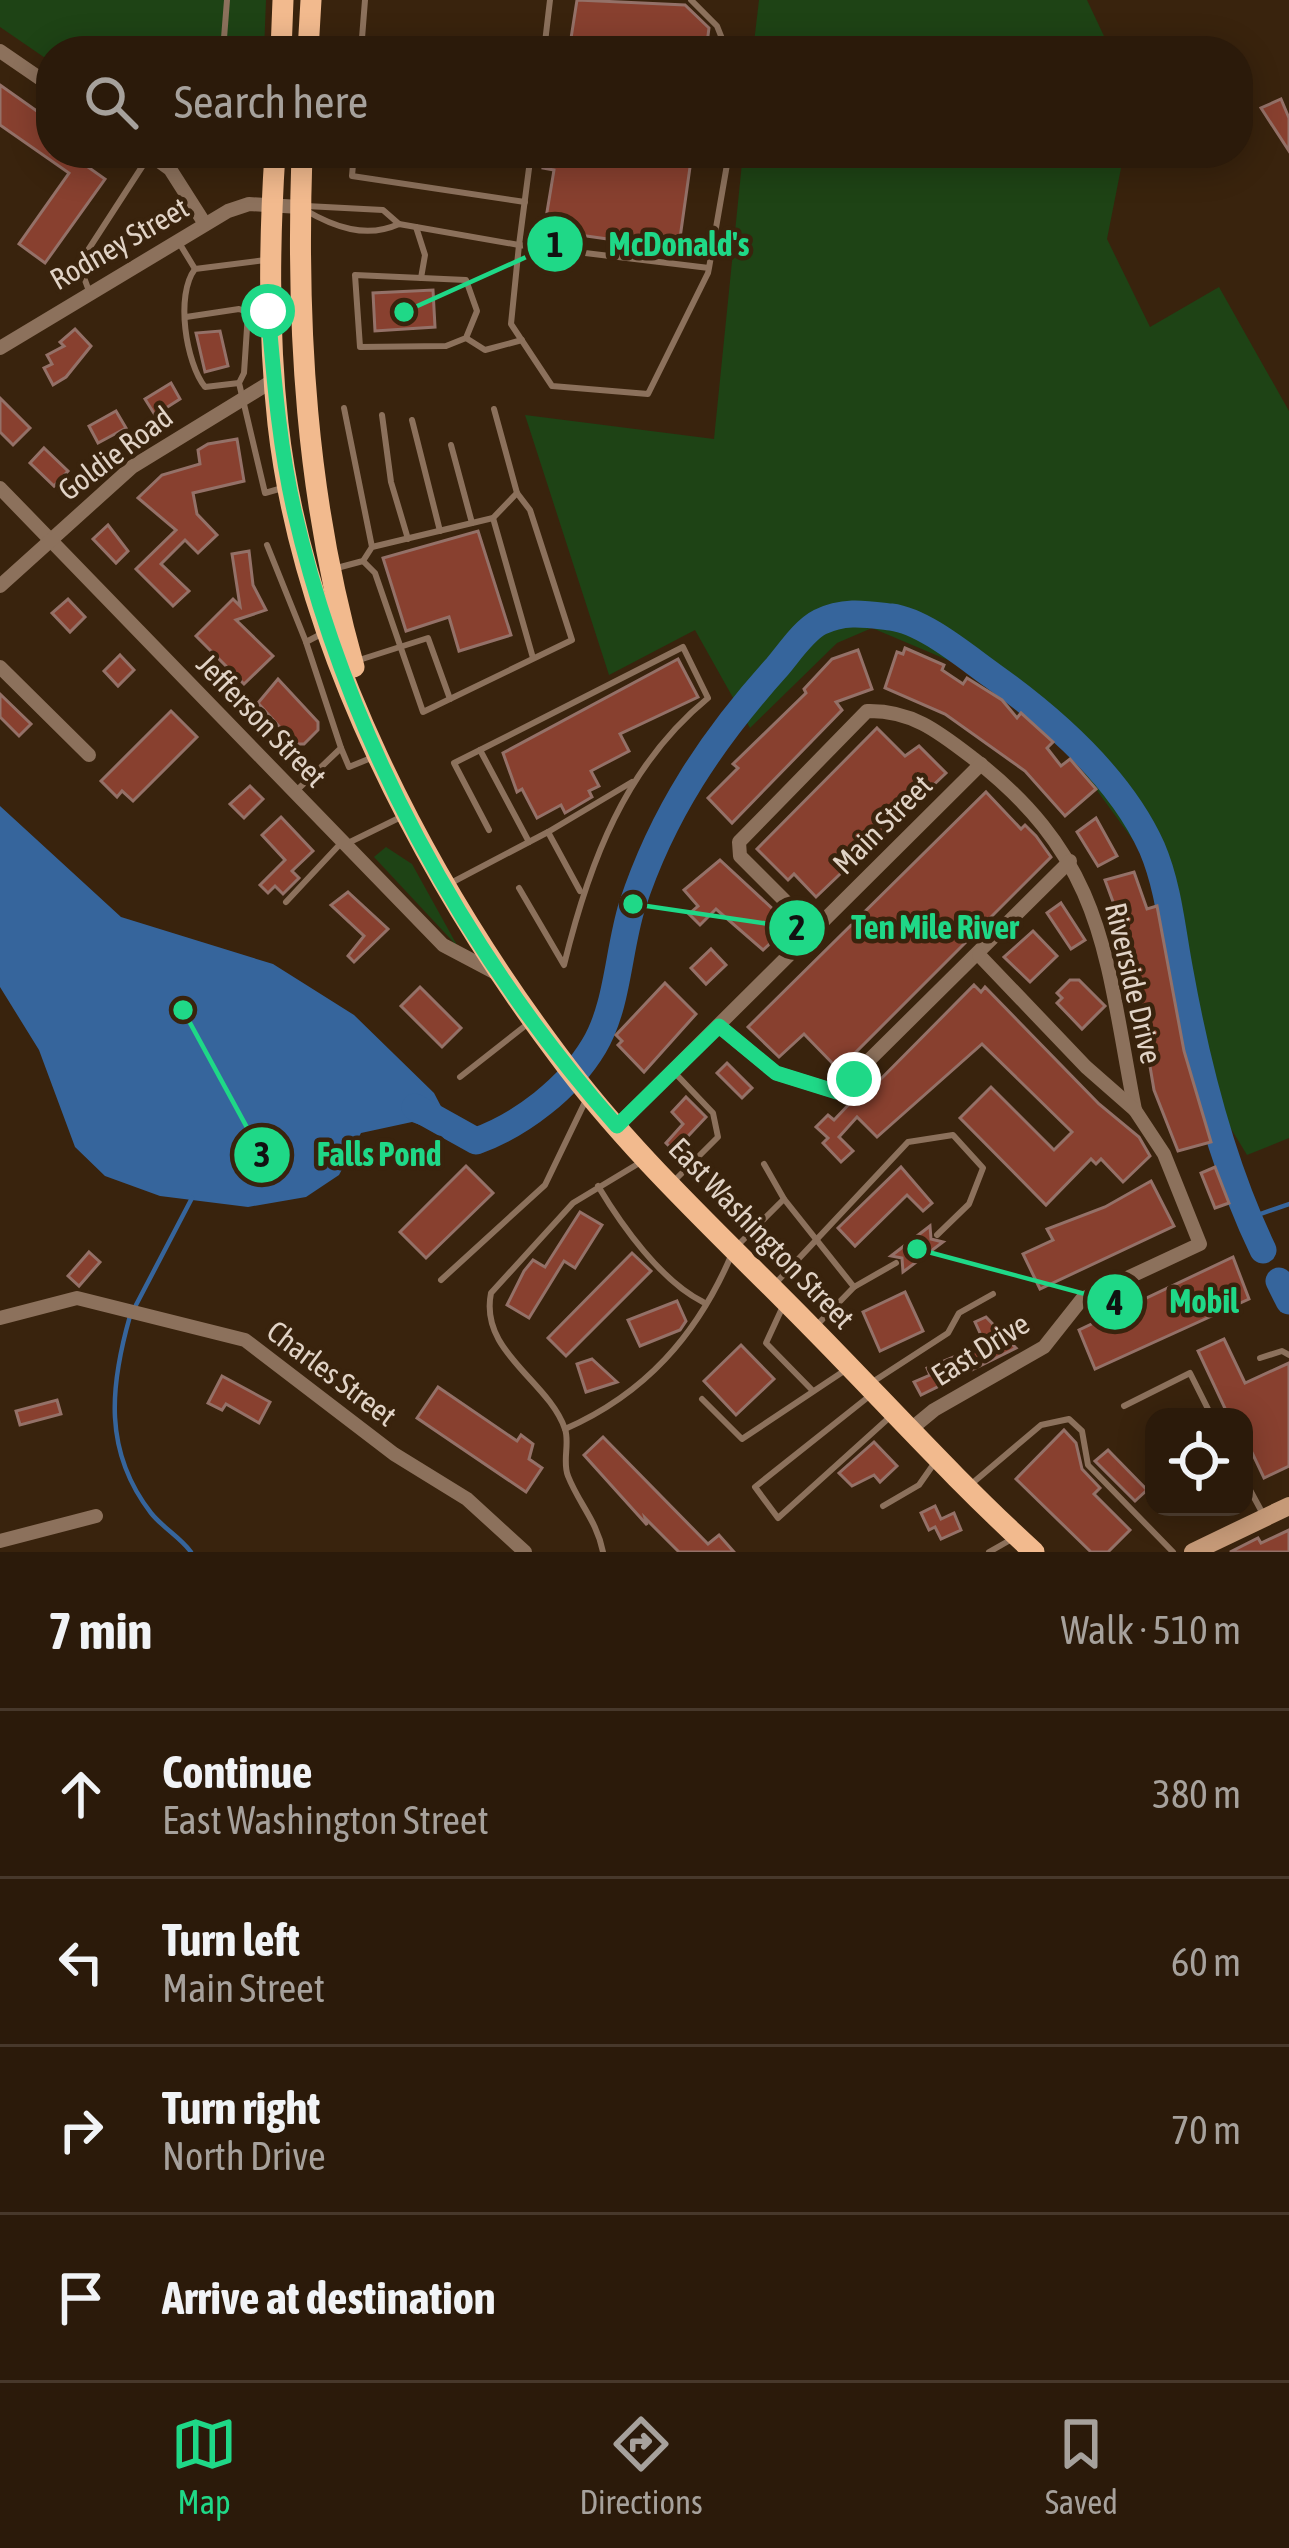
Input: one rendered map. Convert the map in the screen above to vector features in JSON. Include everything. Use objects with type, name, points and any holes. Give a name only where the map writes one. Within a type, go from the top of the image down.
[{"type":"main road","points":[[282,36],[283,0]]},
{"type":"main road","points":[[309,36],[311,0]]},
{"type":"main road","name":"East Washington Street","points":[[274,168],[270,260],[258,312],[290,485],[328,630],[378,748],[446,885],[496,974],[617,1126],[1026,1544]]},
{"type":"main road","name":"East Washington Street","points":[[301,168],[302,397],[330,569],[378,748]]},
{"type":"street","points":[[0,51],[36,76]]},
{"type":"street","points":[[169,168],[205,224]]},
{"type":"street","name":"Rodney Street","points":[[0,348],[205,224],[249,204],[300,206]]},
{"type":"street","name":"Goldie Road","points":[[0,586],[132,467],[241,391],[274,380]]},
{"type":"street","name":"Jefferson Street","points":[[0,488],[443,945],[496,974]]},
{"type":"street","points":[[0,667],[89,755]]},
{"type":"street","name":"Riverside Drive","points":[[814,930],[740,856],[739,842],[867,711],[896,710],[933,727],[1028,802],[1070,861],[1096,926],[1135,1110]]},
{"type":"street","name":"Main Street","points":[[617,1126],[981,764]]},
{"type":"street","points":[[719,1026],[776,1073],[837,1092],[1070,861]]},
{"type":"street","points":[[979,955],[1086,1067],[1135,1110]]},
{"type":"street","name":"East Drive","points":[[903,1421],[934,1410],[1045,1347],[1082,1299],[1200,1244],[1164,1154],[1135,1110]]},
{"type":"street","name":"Charles Street","points":[[0,1318],[77,1298],[245,1340],[394,1454],[467,1499],[525,1552]]},
{"type":"street","points":[[1193,1552],[1219,1547],[1289,1506]]},
{"type":"street","points":[[0,1541],[95,1516]]},
{"type":"lane","points":[[224,36],[227,0]]},
{"type":"lane","points":[[362,36],[365,0]]},
{"type":"lane","points":[[546,36],[550,0]]},
{"type":"lane","points":[[692,0],[721,36]]},
{"type":"lane","points":[[89,291],[79,264],[141,168]]},
{"type":"lane","points":[[353,168],[352,176],[524,202]]},
{"type":"lane","points":[[529,168],[512,324],[552,386],[647,394],[709,268],[726,168]]},
{"type":"lane","points":[[300,206],[383,210],[398,224]]},
{"type":"lane","points":[[300,206],[332,226],[380,232],[398,224],[709,268]]},
{"type":"lane","points":[[416,227],[425,255],[421,278]]},
{"type":"lane","points":[[178,239],[194,269]]},
{"type":"lane","points":[[194,269],[270,260]]},
{"type":"lane","points":[[194,269],[187,280],[186,317],[196,376],[205,388],[241,391]]},
{"type":"lane","points":[[355,275],[466,280],[477,311],[466,338],[446,346],[360,347],[355,275]]},
{"type":"lane","points":[[186,317],[239,309],[258,312],[241,391],[265,493],[290,485]]},
{"type":"lane","points":[[466,338],[485,350],[522,340]]},
{"type":"lane","points":[[344,408],[372,548]]},
{"type":"lane","points":[[363,561],[375,573],[423,712],[572,640],[530,510],[517,493],[494,409]]},
{"type":"lane","points":[[382,415],[392,482],[408,539]]},
{"type":"lane","points":[[412,420],[440,531]]},
{"type":"lane","points":[[451,446],[472,524]]},
{"type":"lane","points":[[330,569],[363,561],[372,548],[493,518],[517,493]]},
{"type":"lane","points":[[493,518],[533,658]]},
{"type":"lane","points":[[267,545],[349,767],[378,748]]},
{"type":"lane","points":[[306,642],[328,630]]},
{"type":"lane","points":[[352,662],[428,638],[450,699]]},
{"type":"lane","points":[[489,830],[454,763],[683,647],[708,698],[677,723],[634,781],[581,894],[564,965],[519,888]]},
{"type":"lane","points":[[295,792],[341,748]]},
{"type":"lane","points":[[479,750],[529,842]]},
{"type":"lane","points":[[446,885],[634,781]]},
{"type":"lane","points":[[286,902],[343,843],[408,812]]},
{"type":"lane","points":[[548,832],[581,894]]},
{"type":"lane","points":[[460,1077],[533,1020]]},
{"type":"lane","points":[[672,1184],[718,1137],[713,1113],[674,1072]]},
{"type":"lane","points":[[441,1280],[545,1185],[587,1091]]},
{"type":"lane","points":[[813,1391],[766,1343],[779,1294],[818,1242],[908,1142],[952,1135],[983,1168],[968,1204],[938,1234]]},
{"type":"lane","points":[[603,1552],[598,1524],[566,1474],[565,1429],[494,1333],[488,1310],[491,1293],[573,1203],[647,1158]]},
{"type":"lane","points":[[764,1164],[784,1199],[854,1287]]},
{"type":"lane","points":[[598,1186],[615,1215],[685,1293],[704,1302]]},
{"type":"lane","points":[[565,1429],[642,1386],[691,1333],[734,1248],[784,1199]]},
{"type":"lane","points":[[813,1328],[854,1287],[896,1263]]},
{"type":"lane","points":[[903,1421],[778,1519],[755,1487],[872,1389],[949,1333],[959,1312],[993,1294]]},
{"type":"lane","points":[[1260,1358],[1282,1351],[1289,1355]]},
{"type":"lane","points":[[702,1399],[742,1439],[850,1366]]},
{"type":"lane","points":[[1124,1406],[1190,1373],[1208,1408]]},
{"type":"lane","points":[[968,1487],[1041,1426],[1069,1419],[1082,1431],[1088,1465],[1173,1552]]},
{"type":"lane","points":[[884,1506],[919,1485],[939,1457]]},
{"type":"lane","points":[[1253,1496],[1264,1518]]},
{"type":"lane","points":[[989,1552],[1026,1544]]},
{"type":"green space","points":[[0,0],[266,0],[265,36],[36,36],[36,52],[0,27]]},
{"type":"green space","points":[[759,0],[1087,0],[1104,36],[755,36]]},
{"type":"green space","points":[[741,168],[1121,168],[1107,239],[1150,327],[1219,287],[1289,411],[1289,1138],[1247,1155],[1213,1099],[1174,980],[1149,862],[1056,734],[962,666],[872,628],[837,643],[750,728],[695,630],[609,675],[525,415],[714,439]]},
{"type":"green space","points":[[386,847],[412,864],[458,947],[374,857]]},
{"type":"water","points":[[0,806],[121,917],[273,964],[354,1015],[434,1093],[445,1114],[439,1132],[412,1122],[361,1133],[339,1175],[306,1197],[248,1207],[160,1196],[105,1176],[75,1147],[39,1050],[0,987]]},
{"type":"building","points":[[577,0],[685,5],[709,28],[708,36],[571,36]]},
{"type":"building","points":[[0,85],[36,110],[36,150],[0,125]]},
{"type":"building","points":[[1281,99],[1289,118],[1289,151],[1261,108]]},
{"type":"building","points":[[62,168],[89,168],[105,179],[45,263],[19,244],[69,173]]},
{"type":"building","points":[[543,168],[690,168],[680,238],[652,235],[650,245],[544,230],[554,170]]},
{"type":"building","points":[[433,290],[435,327],[375,331],[373,293]]},
{"type":"building","points":[[75,329],[91,346],[66,377],[53,385],[44,368],[52,364],[47,355],[64,346],[60,342]]},
{"type":"building","points":[[220,331],[228,366],[205,372],[196,333]]},
{"type":"building","points":[[171,383],[180,399],[155,415],[145,399]]},
{"type":"building","points":[[0,398],[30,428],[13,445],[0,432]]},
{"type":"building","points":[[116,411],[126,428],[98,443],[89,426]]},
{"type":"building","points":[[237,439],[244,481],[193,493],[197,514],[217,535],[198,553],[185,540],[161,564],[189,591],[173,606],[136,569],[176,530],[138,498],[162,475],[200,464],[198,450],[208,444]]},
{"type":"building","points":[[44,448],[68,471],[54,486],[30,463]]},
{"type":"building","points":[[108,525],[128,551],[116,563],[93,539]]},
{"type":"building","points":[[478,531],[511,635],[459,651],[449,617],[406,631],[383,558]]},
{"type":"building","points":[[249,551],[253,585],[266,610],[236,620],[273,656],[244,684],[196,636],[233,599],[240,606],[232,554]]},
{"type":"building","points":[[68,599],[85,617],[70,632],[52,613]]},
{"type":"building","points":[[905,648],[944,665],[942,670],[963,684],[967,678],[1002,700],[1017,718],[1021,713],[1053,742],[1047,748],[1061,766],[1070,759],[1096,789],[1065,816],[1025,771],[945,714],[885,688],[897,652],[903,654]]},
{"type":"building","points":[[858,650],[872,689],[836,702],[842,710],[732,823],[708,798],[738,768],[733,764],[806,693],[804,689],[832,659]]},
{"type":"building","points":[[120,655],[134,670],[118,686],[104,671]]},
{"type":"building","points":[[678,659],[698,697],[620,734],[629,751],[591,771],[599,786],[589,791],[592,797],[565,813],[561,805],[537,818],[522,789],[517,792],[503,753]]},
{"type":"building","points":[[278,679],[318,722],[318,730],[304,744],[295,744],[258,703]]},
{"type":"building","points":[[0,694],[31,724],[19,736],[0,717]]},
{"type":"building","points":[[171,711],[197,737],[133,801],[122,791],[117,797],[101,781]]},
{"type":"building","points":[[877,728],[905,756],[919,746],[946,773],[816,897],[794,874],[788,880],[757,849]]},
{"type":"building","points":[[250,786],[263,799],[244,818],[230,804]]},
{"type":"building","points":[[986,792],[1021,829],[1025,825],[1036,836],[1051,857],[843,1065],[837,1068],[804,1034],[779,1057],[748,1027]]},
{"type":"building","points":[[281,817],[313,851],[292,871],[299,878],[283,894],[275,886],[268,893],[260,885],[285,860],[262,835]]},
{"type":"building","points":[[1096,818],[1117,856],[1098,866],[1077,832]]},
{"type":"building","points":[[720,860],[790,925],[763,950],[716,909],[700,925],[689,914],[698,906],[684,890]]},
{"type":"building","points":[[1134,872],[1147,909],[1157,906],[1184,1051],[1211,1142],[1178,1151],[1154,1090],[1140,1007],[1135,1008],[1115,919],[1119,918],[1105,880]]},
{"type":"building","points":[[348,892],[388,929],[354,962],[348,956],[364,936],[331,905]]},
{"type":"building","points":[[1061,903],[1085,940],[1071,949],[1047,913]]},
{"type":"building","points":[[1033,931],[1057,956],[1030,982],[1004,957]]},
{"type":"building","points":[[711,949],[726,965],[706,984],[691,968]]},
{"type":"building","points":[[1070,980],[1079,980],[1105,1006],[1082,1029],[1057,1003],[1062,998],[1057,993]]},
{"type":"building","points":[[665,983],[696,1014],[644,1072],[618,1045],[622,1041],[616,1035]]},
{"type":"building","points":[[974,985],[981,992],[985,987],[1099,1104],[1139,1137],[1150,1156],[1123,1182],[1101,1159],[1096,1164],[1091,1159],[1046,1205],[960,1118],[991,1087],[1054,1150],[1072,1132],[982,1044],[877,1137],[857,1117],[839,1137],[853,1151],[841,1162],[823,1143],[828,1138],[816,1127],[828,1115],[834,1120],[854,1099],[857,1103]]},
{"type":"building","points":[[420,987],[461,1028],[442,1047],[401,1006]]},
{"type":"building","points":[[727,1063],[752,1088],[742,1098],[717,1073]]},
{"type":"building","points":[[686,1097],[706,1117],[674,1151],[666,1143],[683,1124],[672,1112]]},
{"type":"building","points":[[466,1166],[493,1193],[426,1258],[400,1232]]},
{"type":"building","points":[[901,1167],[932,1203],[923,1211],[907,1195],[855,1246],[838,1228]]},
{"type":"building","points":[[1215,1167],[1229,1203],[1215,1208],[1201,1173]]},
{"type":"building","points":[[1151,1181],[1174,1226],[1040,1289],[1023,1254],[1053,1240],[1047,1229],[1105,1207]]},
{"type":"building","points":[[580,1212],[602,1225],[575,1268],[564,1261],[529,1318],[507,1305],[524,1271],[533,1260],[545,1267]]},
{"type":"building","points":[[930,1226],[931,1239],[943,1242],[903,1272],[902,1258],[891,1256]]},
{"type":"building","points":[[89,1252],[100,1262],[79,1286],[68,1276]]},
{"type":"building","points":[[632,1253],[651,1271],[566,1356],[548,1338]]},
{"type":"building","points":[[1233,1257],[1249,1299],[1095,1369],[1079,1330]]},
{"type":"building","points":[[905,1292],[923,1331],[880,1351],[863,1312]]},
{"type":"building","points":[[677,1301],[686,1321],[680,1330],[640,1346],[628,1320]]},
{"type":"building","points":[[986,1317],[1016,1348],[921,1395],[914,1382],[930,1375],[927,1368],[985,1344],[975,1322]]},
{"type":"building","points":[[1224,1339],[1245,1383],[1289,1363],[1289,1466],[1264,1478],[1253,1455],[1253,1408],[1225,1408],[1198,1351]]},
{"type":"building","points":[[741,1345],[774,1379],[736,1415],[704,1381]]},
{"type":"building","points":[[592,1359],[617,1382],[586,1392],[577,1364]]},
{"type":"building","points":[[222,1376],[270,1402],[259,1423],[226,1404],[222,1410],[208,1403]]},
{"type":"building","points":[[438,1387],[517,1441],[521,1435],[533,1444],[529,1459],[542,1468],[526,1492],[417,1418]]},
{"type":"building","points":[[57,1400],[61,1414],[20,1425],[16,1411]]},
{"type":"building","points":[[1064,1430],[1076,1443],[1082,1469],[1100,1488],[1094,1494],[1130,1530],[1108,1552],[1091,1552],[1016,1479]]},
{"type":"building","points":[[603,1437],[708,1544],[719,1535],[734,1552],[679,1552],[645,1518],[647,1525],[584,1455]]},
{"type":"building","points":[[874,1442],[897,1466],[880,1482],[874,1475],[852,1486],[839,1473]]},
{"type":"building","points":[[1108,1450],[1145,1492],[1135,1501],[1095,1461]]},
{"type":"building","points":[[935,1506],[941,1519],[954,1513],[961,1530],[941,1539],[935,1527],[929,1530],[921,1513]]},
{"type":"building","points":[[1289,1530],[1289,1552],[1230,1552],[1258,1538],[1261,1543]]},
{"type":"waterway","points":[[415,1107],[476,1141],[527,1115],[558,1090],[584,1061],[602,1030],[644,872],[710,750],[814,626],[846,614],[891,617],[944,641],[1039,711],[1104,775],[1139,823],[1162,878],[1212,1114],[1263,1250]]},
{"type":"waterway","points":[[136,1305],[192,1198]]},
{"type":"waterway","points":[[1249,1218],[1289,1204]]},
{"type":"waterway","points":[[1279,1281],[1289,1301]]},
{"type":"waterway","points":[[130,1316],[115,1393],[118,1442],[135,1490],[191,1552]]},
{"type":"place","name":"McDonald's","points":[[404,312]]},
{"type":"place","name":"Ten Mile River","points":[[633,904]]},
{"type":"place","name":"Falls Pond","points":[[183,1010]]},
{"type":"place","name":"Mobil","points":[[917,1249]]},
{"type":"route","points":[[268,311],[278,429],[294,510],[332,644],[387,771],[496,974],[617,1126],[719,1026],[776,1073],[837,1092],[854,1079]]}]
